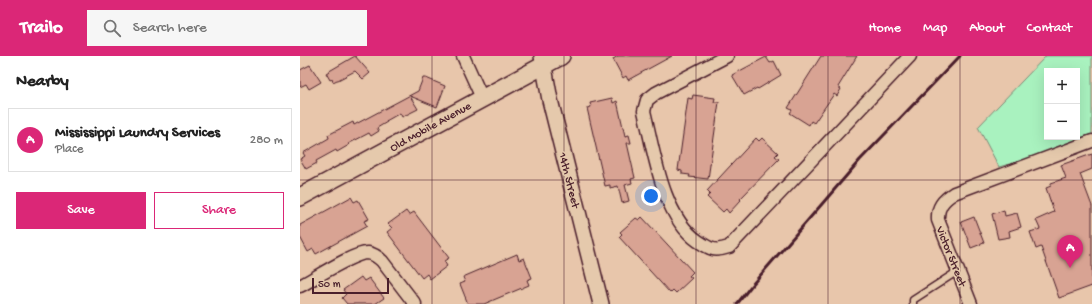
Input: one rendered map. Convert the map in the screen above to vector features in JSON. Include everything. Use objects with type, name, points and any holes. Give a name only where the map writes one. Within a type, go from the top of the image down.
[{"type":"main road","name":"Old Mobile Avenue","points":[[300,196],[482,98],[543,60],[561,56]]},
{"type":"street","points":[[463,56],[482,98]]},
{"type":"street","points":[[727,56],[656,93],[647,100],[644,111],[663,189],[676,216],[689,235],[708,248],[719,250],[729,248],[910,56]]},
{"type":"street","name":"14th Street","points":[[543,60],[550,100],[601,304]]},
{"type":"street","name":"Victor Street","points":[[968,303],[958,271],[938,220],[939,207],[942,202],[954,193],[1092,141]]},
{"type":"street","points":[[300,286],[356,256],[368,253],[377,256],[382,261],[415,304]]},
{"type":"lane","points":[[913,304],[913,300],[958,271]]},
{"type":"green space","points":[[1046,56],[1092,56],[1092,140],[999,167],[978,127]]},
{"type":"building","points":[[355,56],[370,73],[363,79],[355,71],[333,82],[332,79],[330,80],[326,73]]},
{"type":"building","points":[[618,56],[672,56],[628,80],[626,76],[623,78],[613,59]]},
{"type":"building","points":[[821,56],[857,56],[838,87],[841,89],[837,96],[834,94],[814,123],[811,121],[809,125],[790,113],[792,110],[788,108]]},
{"type":"building","points":[[766,57],[770,63],[774,61],[781,75],[758,89],[757,88],[744,95],[732,75]]},
{"type":"building","points":[[310,65],[321,82],[309,89],[306,84],[300,87],[300,70]]},
{"type":"building","points":[[423,78],[445,86],[437,107],[410,96],[418,109],[402,117],[400,113],[377,128],[379,131],[371,136],[369,133],[348,144],[349,145],[337,152],[336,150],[316,161],[317,163],[306,169],[300,159],[305,156],[303,153],[329,138],[328,135],[353,122],[354,125],[418,91]]},
{"type":"building","points":[[693,95],[715,98],[714,102],[719,102],[708,179],[689,177],[690,175],[682,174],[682,171],[678,170],[688,98],[692,99]]},
{"type":"building","points":[[612,98],[613,103],[617,101],[625,136],[629,135],[631,143],[627,143],[635,178],[631,179],[632,183],[625,185],[629,201],[622,203],[618,186],[610,188],[610,185],[605,186],[587,108],[591,107],[590,103]]},
{"type":"building","points":[[756,138],[759,141],[762,138],[778,153],[775,156],[779,159],[740,199],[741,200],[729,213],[726,209],[723,212],[707,197],[710,194],[707,191]]},
{"type":"building","points":[[1092,154],[1092,169],[1080,174],[1092,206],[1092,286],[1059,298],[1041,247],[1036,249],[1030,232],[1040,229],[1036,220],[1054,212],[1046,188],[1051,186],[1051,183],[1066,178],[1061,165]]},
{"type":"building","points":[[351,197],[354,202],[358,200],[369,219],[364,221],[367,226],[316,254],[313,249],[308,252],[300,237],[300,225]]},
{"type":"building","points":[[1004,210],[1005,216],[1017,213],[1021,227],[1009,231],[1010,237],[998,239],[992,214]]},
{"type":"building","points":[[406,211],[409,215],[414,212],[449,258],[444,261],[447,266],[430,279],[427,274],[422,278],[387,232],[392,228],[388,224]]},
{"type":"building","points":[[642,217],[693,272],[689,276],[692,278],[676,293],[673,290],[670,293],[619,237],[622,234],[620,232],[636,218],[639,220]]},
{"type":"building","points":[[974,217],[984,243],[971,248],[961,222]]},
{"type":"building","points":[[517,254],[519,260],[524,258],[532,278],[527,280],[529,285],[484,304],[468,304],[460,284],[465,282],[463,277]]},
{"type":"building","points":[[361,277],[364,281],[369,278],[384,298],[375,304],[347,304],[342,298],[346,294],[343,290]]},
{"type":"railway","points":[[737,304],[860,160],[960,56]]},
{"type":"place","name":"Mississippi Laundry Services","points":[[1070,268]]}]
